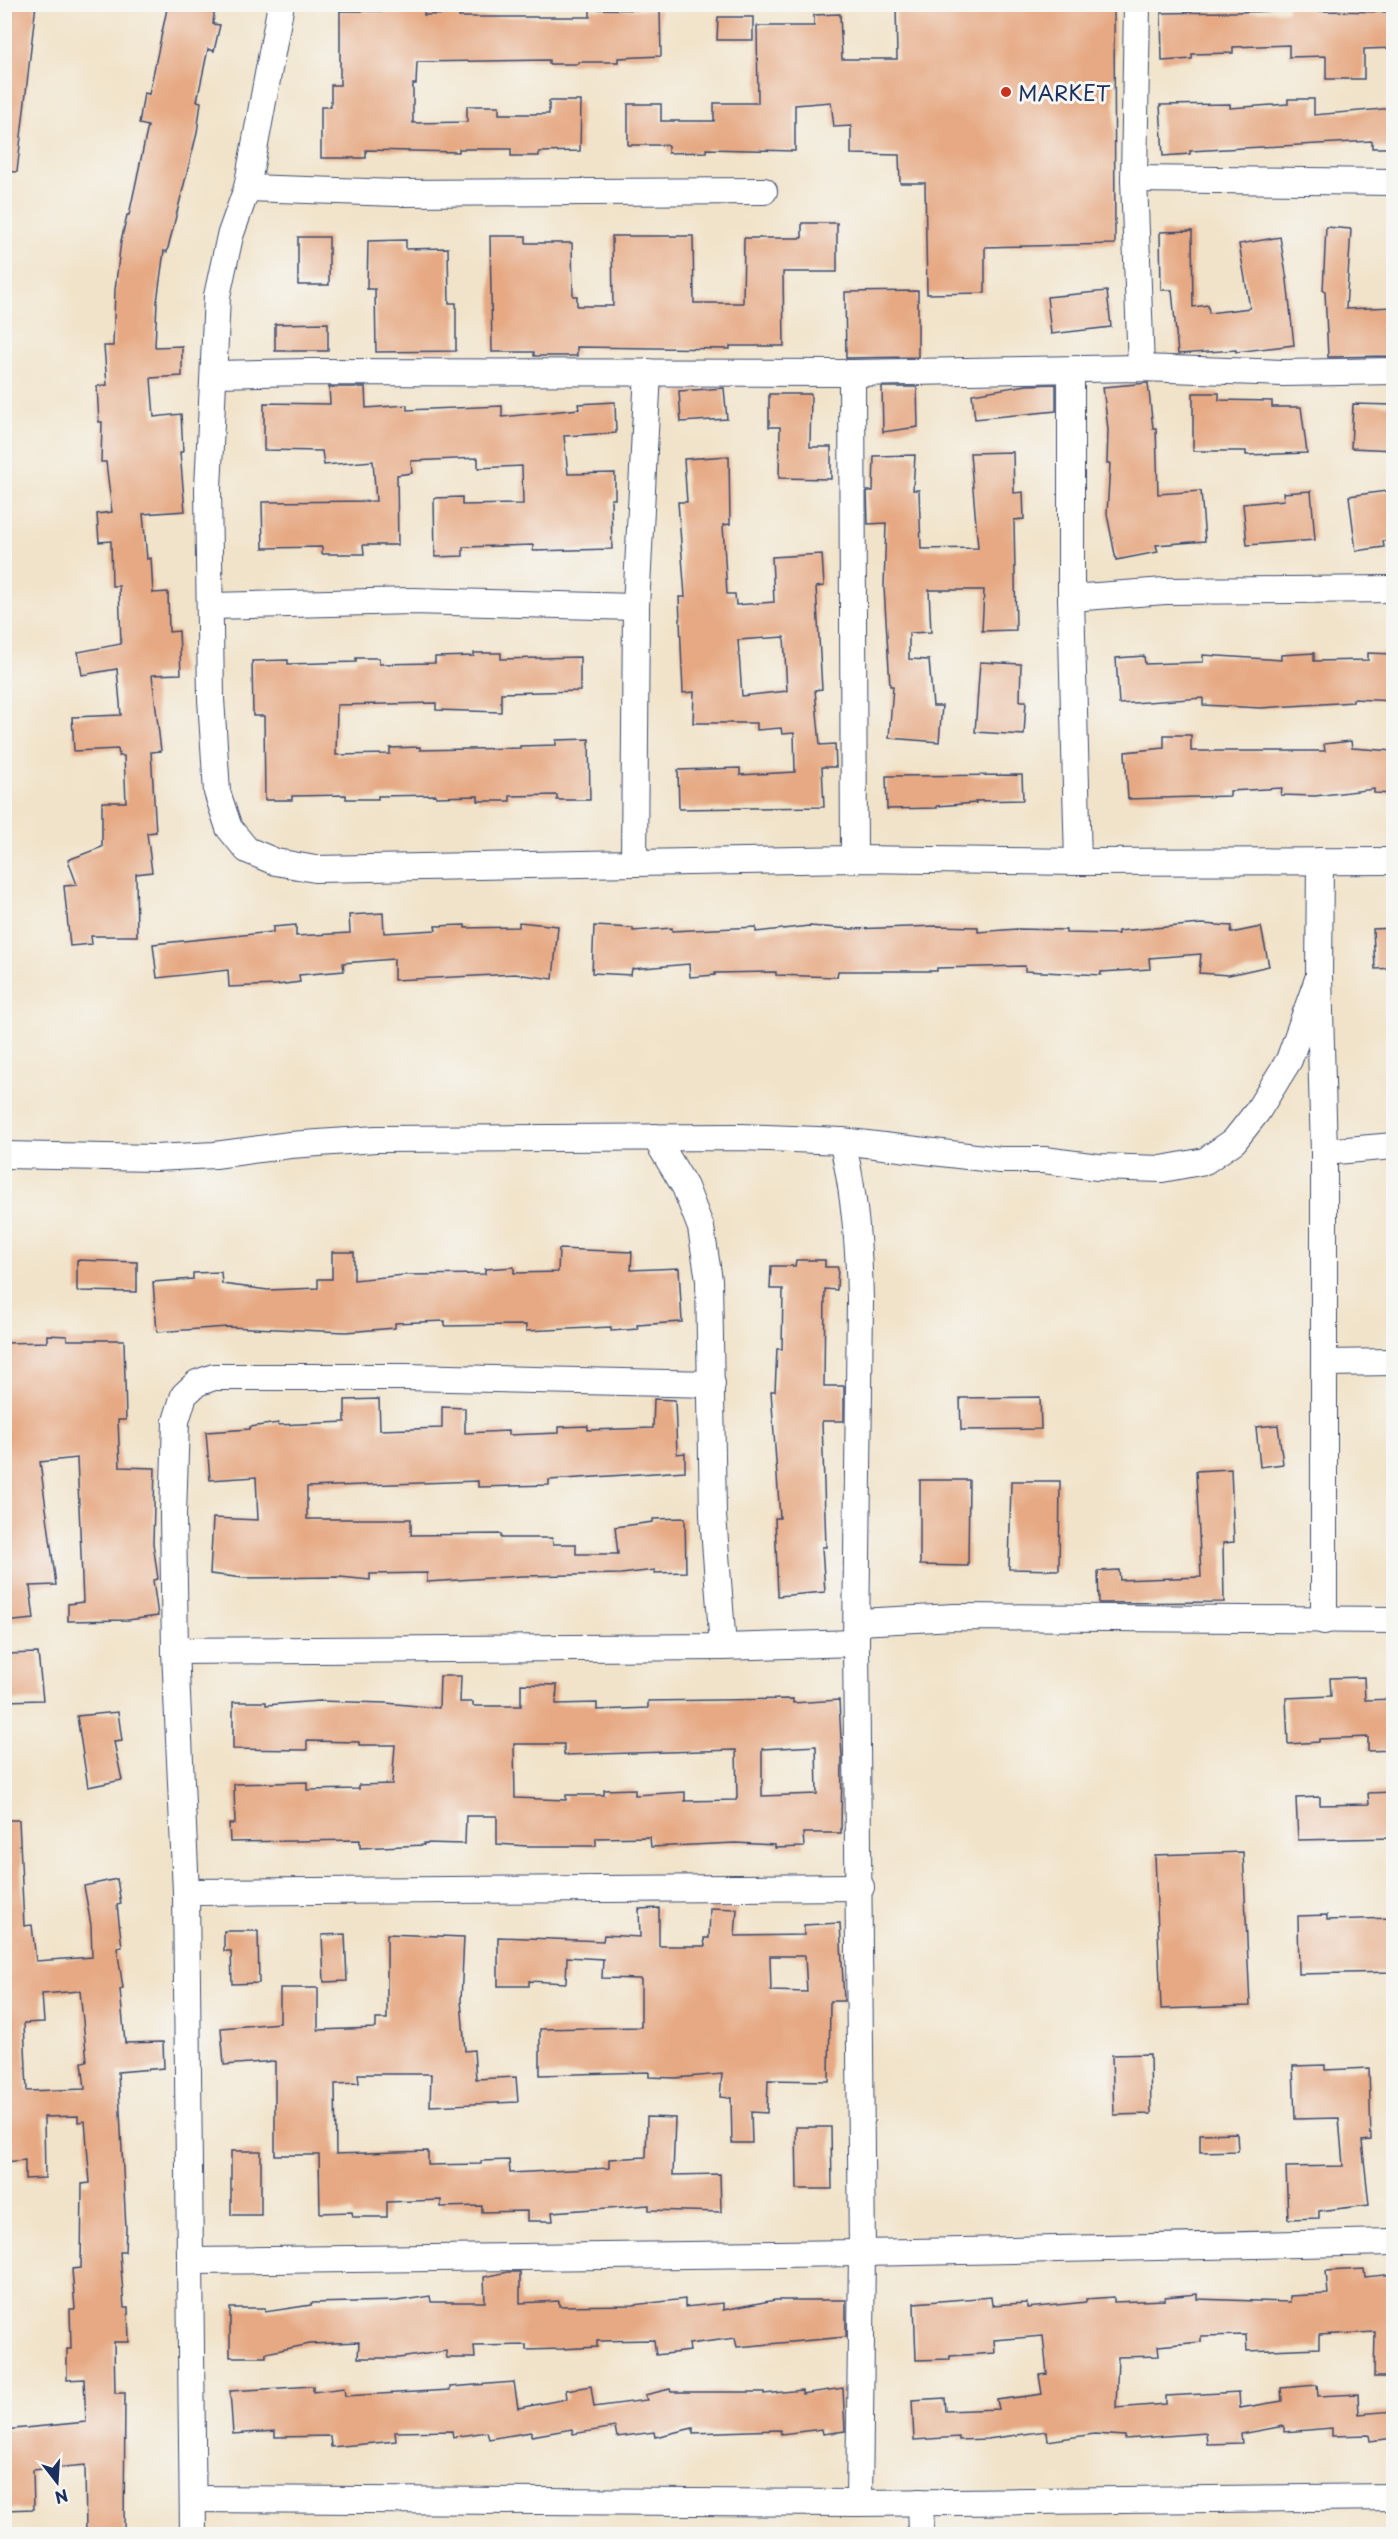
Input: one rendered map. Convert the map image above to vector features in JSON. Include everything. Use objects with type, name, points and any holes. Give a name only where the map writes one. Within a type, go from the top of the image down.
[{"type":"street","points":[[281,4],[248,188],[230,236],[217,296],[208,488],[211,699],[217,792],[229,828],[247,850],[276,862],[315,868],[854,859],[1078,862],[1394,861]]},
{"type":"street","points":[[1137,4],[1134,179],[1141,368]]},
{"type":"street","points":[[1134,179],[1394,182]]},
{"type":"street","points":[[248,188],[398,193],[764,191]]},
{"type":"street","points":[[214,374],[309,372],[852,373],[1141,368],[1284,373],[1394,371]]},
{"type":"street","points":[[1071,370],[1071,598],[1078,862]]},
{"type":"street","points":[[634,863],[636,607],[648,372]]},
{"type":"street","points":[[852,373],[854,859]]},
{"type":"street","points":[[1071,598],[1165,591],[1394,589]]},
{"type":"street","points":[[211,606],[412,602],[636,607]]},
{"type":"street","points":[[1320,861],[1318,976],[1324,1152],[1325,1363],[1322,1423],[1324,1620]]},
{"type":"street","points":[[4,1155],[155,1158],[215,1155],[290,1145],[376,1139],[740,1137],[842,1141],[1000,1160],[1044,1160],[1098,1167],[1162,1169],[1204,1161],[1234,1141],[1268,1095],[1289,1060],[1318,976]]},
{"type":"street","points":[[655,1137],[685,1187],[701,1228],[709,1280],[713,1515],[723,1647]]},
{"type":"street","points":[[842,1141],[851,1177],[859,1248],[857,1632],[861,1887],[862,2253],[859,2503]]},
{"type":"street","points":[[1324,1152],[1394,1146]]},
{"type":"street","points":[[1325,1363],[1394,1362]]},
{"type":"street","points":[[192,2535],[186,1892],[175,1652],[173,1515],[176,1421],[184,1395],[197,1383],[214,1377],[405,1377],[712,1384]]},
{"type":"street","points":[[175,1652],[723,1647],[857,1632],[955,1617],[1394,1620]]},
{"type":"street","points":[[186,1892],[861,1887]]},
{"type":"street","points":[[190,2261],[862,2253],[1394,2242]]},
{"type":"street","points":[[193,2499],[859,2503],[1394,2497]]},
{"type":"street","points":[[920,2502],[921,2535]]},
{"type":"building","points":[[4,4],[36,4],[17,172],[4,171]]},
{"type":"building","points":[[168,4],[215,4],[213,24],[220,25],[214,51],[208,49],[197,101],[201,102],[197,133],[167,252],[164,251],[157,302],[155,347],[182,346],[182,376],[151,378],[154,417],[181,414],[183,452],[180,452],[185,511],[143,514],[147,559],[151,558],[153,593],[168,592],[169,632],[179,631],[181,674],[152,675],[161,751],[151,752],[156,832],[147,833],[152,872],[136,874],[137,936],[91,936],[92,944],[70,946],[64,886],[77,885],[68,860],[102,847],[102,802],[126,802],[124,756],[119,756],[118,749],[74,751],[72,717],[121,715],[117,669],[82,675],[78,652],[121,644],[119,586],[112,586],[111,541],[99,542],[97,514],[112,512],[106,462],[101,462],[102,422],[99,422],[97,386],[107,385],[104,346],[113,346],[115,290],[121,241],[127,215],[129,215],[148,126],[139,124],[144,93],[149,94]]},
{"type":"building","points":[[393,4],[424,4],[424,15],[459,14],[459,17],[590,17],[590,9],[660,10],[661,56],[618,58],[618,62],[578,62],[578,64],[549,64],[549,60],[417,62],[416,84],[413,84],[413,123],[467,122],[467,106],[499,106],[499,114],[549,114],[549,101],[581,101],[580,151],[539,152],[539,156],[511,156],[511,149],[459,149],[459,152],[366,150],[366,158],[321,158],[321,107],[331,107],[331,85],[340,85],[340,11],[394,11]]},
{"type":"building","name":"MARKET","points":[[896,4],[1114,4],[1115,244],[985,247],[985,293],[927,294],[925,183],[900,183],[899,155],[851,154],[851,126],[834,127],[831,102],[795,105],[795,151],[706,149],[706,152],[668,153],[668,145],[628,145],[628,104],[661,104],[661,121],[714,121],[714,103],[758,103],[757,26],[814,26],[814,15],[840,14],[842,59],[897,59]]},
{"type":"building","points":[[1316,5],[1316,11],[1394,12],[1394,48],[1364,49],[1364,79],[1326,79],[1326,56],[1289,57],[1289,45],[1233,47],[1233,53],[1192,54],[1192,59],[1162,61],[1161,13],[1288,11],[1288,6]]},
{"type":"building","points":[[718,17],[753,17],[753,40],[717,40]]},
{"type":"building","points":[[1288,99],[1314,99],[1314,115],[1394,108],[1394,148],[1372,148],[1372,141],[1190,151],[1190,154],[1163,156],[1160,105],[1230,104],[1230,108],[1288,104]]},
{"type":"building","points":[[802,223],[837,223],[837,272],[783,272],[784,346],[730,346],[730,349],[577,347],[577,356],[534,356],[534,352],[492,352],[490,236],[526,236],[526,243],[572,243],[573,296],[577,296],[577,306],[613,306],[612,236],[693,236],[694,303],[743,303],[744,238],[802,238]]},
{"type":"building","points":[[1326,227],[1351,229],[1346,309],[1394,307],[1394,356],[1328,357],[1325,291],[1323,291]]},
{"type":"building","points":[[1192,231],[1193,307],[1208,305],[1209,313],[1250,308],[1239,244],[1280,237],[1294,345],[1236,352],[1236,350],[1178,354],[1172,290],[1161,290],[1160,232]]},
{"type":"building","points":[[298,237],[329,237],[329,285],[298,285]]},
{"type":"building","points":[[406,240],[406,249],[448,248],[449,303],[456,303],[456,351],[376,352],[375,289],[367,289],[368,241]]},
{"type":"building","points":[[918,291],[918,357],[846,358],[845,292]]},
{"type":"building","points":[[1107,291],[1111,327],[1051,334],[1047,297]]},
{"type":"building","points":[[328,323],[328,351],[275,351],[275,324]]},
{"type":"building","points":[[1148,383],[1153,428],[1156,428],[1158,494],[1201,491],[1205,541],[1156,545],[1158,552],[1116,560],[1107,514],[1110,463],[1107,463],[1108,429],[1103,387]]},
{"type":"building","points":[[1056,384],[1056,411],[975,419],[972,394],[1027,385]]},
{"type":"building","points":[[329,387],[365,387],[366,408],[407,405],[407,410],[502,406],[502,417],[579,409],[578,404],[615,402],[616,433],[564,436],[568,474],[615,473],[615,499],[611,499],[612,549],[533,551],[533,545],[463,547],[463,556],[435,557],[434,498],[462,497],[462,505],[523,504],[522,466],[478,468],[478,458],[411,461],[412,473],[397,475],[398,545],[363,545],[364,554],[322,554],[322,547],[263,548],[262,502],[376,501],[373,461],[324,465],[322,451],[264,450],[264,403],[330,404]]},
{"type":"building","points":[[882,387],[917,387],[918,427],[883,432]]},
{"type":"building","points":[[724,388],[727,419],[681,422],[679,391]]},
{"type":"building","points":[[1193,393],[1219,393],[1219,400],[1272,401],[1272,407],[1301,407],[1307,453],[1246,455],[1246,451],[1193,451]]},
{"type":"building","points":[[769,394],[811,394],[810,447],[831,447],[831,479],[779,478],[780,427],[769,427]]},
{"type":"building","points":[[1353,404],[1394,405],[1394,450],[1351,448]]},
{"type":"building","points":[[1013,452],[1014,493],[1023,492],[1024,519],[1014,520],[1016,630],[982,631],[984,590],[929,590],[931,632],[909,633],[909,659],[929,660],[933,706],[942,706],[939,742],[889,738],[893,686],[890,686],[884,587],[886,523],[868,524],[867,491],[873,491],[874,456],[915,455],[913,490],[919,490],[921,549],[978,548],[970,453]]},
{"type":"building","points":[[729,456],[730,524],[723,525],[727,594],[735,594],[736,605],[774,602],[772,557],[822,554],[824,586],[816,587],[822,689],[815,690],[820,745],[835,744],[836,767],[822,767],[824,807],[679,809],[678,770],[740,768],[740,775],[795,772],[794,733],[782,734],[781,728],[757,730],[757,723],[693,723],[694,692],[683,693],[679,597],[685,597],[678,502],[687,502],[684,459]],"holes":[[[784,637],[787,691],[742,696],[738,640]]]},
{"type":"building","points":[[1394,490],[1394,541],[1383,541],[1384,547],[1356,551],[1349,496]]},
{"type":"building","points":[[1311,491],[1315,540],[1247,545],[1243,504],[1284,500],[1283,493]]},
{"type":"building","points":[[474,653],[501,653],[501,659],[580,657],[580,691],[501,693],[501,712],[436,710],[436,703],[337,705],[336,755],[390,754],[390,748],[420,747],[420,750],[520,748],[520,746],[556,745],[556,740],[589,739],[590,800],[557,800],[557,795],[510,796],[510,801],[478,801],[478,796],[378,796],[378,799],[346,799],[346,795],[292,796],[292,800],[265,800],[264,716],[253,716],[252,661],[288,660],[288,664],[356,662],[356,658],[379,658],[379,664],[435,663],[435,657],[474,656]]},
{"type":"building","points":[[1314,653],[1314,661],[1368,660],[1368,653],[1394,654],[1394,701],[1353,699],[1353,702],[1261,708],[1203,705],[1203,698],[1119,704],[1116,658],[1144,656],[1145,664],[1203,662],[1203,655],[1281,660],[1281,655]]},
{"type":"building","points":[[980,662],[1021,664],[1020,701],[1026,701],[1024,735],[975,732]]},
{"type":"building","points":[[1164,735],[1191,735],[1191,751],[1325,751],[1324,744],[1351,741],[1352,748],[1394,751],[1394,794],[1374,793],[1374,789],[1315,796],[1281,795],[1282,788],[1230,791],[1230,796],[1128,799],[1125,752],[1164,748]]},
{"type":"building","points":[[1022,775],[1023,800],[975,801],[976,803],[937,806],[937,808],[887,809],[886,776]]},
{"type":"building","points":[[383,913],[384,933],[436,930],[435,926],[519,927],[519,922],[558,926],[553,979],[515,974],[394,980],[394,959],[343,963],[344,971],[299,975],[300,982],[277,985],[229,987],[228,970],[157,978],[153,944],[273,932],[273,927],[296,925],[296,936],[350,933],[349,915]]},
{"type":"building","points":[[1202,924],[1232,926],[1231,933],[1261,927],[1269,966],[1229,975],[1199,973],[1201,954],[1149,958],[1150,969],[1101,972],[1101,975],[1025,971],[1025,966],[937,968],[937,971],[838,971],[837,977],[776,975],[776,972],[715,973],[715,975],[690,977],[689,964],[632,969],[631,975],[592,973],[594,926],[633,928],[633,931],[756,927],[756,932],[809,926],[853,929],[937,926],[978,927],[978,932],[1017,929],[1118,934],[1118,931]]},
{"type":"building","points":[[1394,928],[1394,968],[1375,969],[1373,929]]},
{"type":"building","points":[[559,1249],[632,1252],[631,1270],[679,1268],[682,1322],[637,1325],[638,1329],[611,1331],[611,1327],[526,1331],[526,1325],[445,1326],[445,1321],[395,1323],[395,1328],[346,1332],[227,1327],[157,1332],[153,1282],[193,1279],[193,1273],[221,1272],[222,1284],[268,1290],[318,1288],[318,1279],[332,1279],[332,1252],[354,1252],[354,1280],[405,1275],[485,1274],[485,1269],[514,1267],[514,1273],[558,1272]]},
{"type":"building","points":[[77,1260],[137,1262],[137,1292],[77,1291]]},
{"type":"building","points":[[796,1260],[825,1260],[825,1267],[838,1267],[837,1290],[825,1289],[824,1386],[844,1386],[844,1421],[822,1421],[826,1547],[822,1547],[825,1592],[778,1596],[775,1518],[780,1518],[771,1391],[775,1391],[777,1349],[782,1349],[783,1289],[770,1289],[771,1266],[795,1266]]},
{"type":"building","points":[[47,1335],[67,1336],[67,1340],[124,1340],[126,1420],[118,1420],[120,1467],[155,1468],[153,1543],[158,1579],[153,1580],[158,1616],[128,1620],[68,1621],[68,1604],[83,1602],[77,1458],[40,1462],[56,1585],[30,1586],[34,1619],[4,1622],[4,1343],[47,1342]]},
{"type":"building","points":[[1040,1397],[1041,1429],[961,1430],[960,1398]]},
{"type":"building","points":[[379,1399],[380,1430],[442,1428],[442,1407],[465,1408],[465,1433],[508,1431],[508,1435],[559,1433],[559,1427],[588,1426],[588,1430],[653,1428],[654,1399],[675,1400],[677,1454],[685,1453],[685,1471],[549,1480],[549,1485],[478,1487],[478,1481],[307,1487],[307,1519],[411,1519],[411,1535],[501,1534],[501,1538],[552,1538],[553,1544],[576,1544],[576,1554],[618,1554],[615,1527],[653,1522],[653,1519],[685,1518],[686,1572],[655,1573],[655,1570],[621,1574],[522,1576],[427,1582],[427,1573],[370,1574],[370,1580],[340,1577],[244,1578],[210,1574],[213,1518],[258,1520],[256,1477],[210,1480],[206,1432],[250,1429],[250,1427],[278,1423],[278,1425],[345,1422],[345,1400]]},
{"type":"building","points":[[1278,1425],[1283,1464],[1260,1467],[1256,1427]]},
{"type":"building","points":[[1231,1469],[1234,1542],[1223,1543],[1224,1602],[1099,1603],[1098,1571],[1119,1570],[1120,1580],[1201,1577],[1196,1471]]},
{"type":"building","points":[[920,1480],[969,1480],[968,1566],[920,1565]]},
{"type":"building","points":[[1011,1481],[1060,1481],[1059,1570],[1009,1569]]},
{"type":"building","points":[[38,1653],[43,1700],[4,1701],[4,1654]]},
{"type":"building","points":[[440,1676],[461,1676],[460,1702],[473,1702],[473,1706],[521,1706],[521,1684],[557,1685],[556,1704],[597,1703],[597,1710],[648,1708],[648,1701],[793,1699],[793,1703],[839,1700],[842,1757],[841,1833],[803,1833],[804,1847],[775,1848],[775,1845],[735,1843],[651,1847],[650,1837],[596,1838],[596,1846],[527,1846],[497,1844],[497,1816],[466,1816],[465,1844],[424,1843],[424,1845],[360,1848],[360,1840],[230,1842],[229,1824],[235,1824],[234,1784],[307,1782],[307,1790],[359,1789],[359,1785],[392,1784],[395,1745],[307,1741],[307,1750],[233,1749],[233,1702],[266,1702],[266,1705],[319,1701],[386,1703],[439,1708]],"holes":[[[514,1744],[564,1744],[564,1755],[736,1750],[737,1797],[736,1800],[685,1801],[685,1792],[635,1795],[635,1789],[604,1790],[604,1795],[566,1795],[566,1800],[515,1798]],[[816,1746],[817,1794],[762,1796],[762,1749]]]},
{"type":"building","points":[[1364,1677],[1365,1700],[1394,1699],[1394,1750],[1368,1751],[1368,1737],[1319,1739],[1319,1742],[1288,1744],[1286,1698],[1331,1696],[1330,1678]]},
{"type":"building","points":[[118,1712],[122,1741],[114,1742],[122,1780],[88,1787],[77,1716]]},
{"type":"building","points":[[1394,1792],[1394,1838],[1298,1840],[1296,1798],[1320,1797],[1320,1805],[1369,1804],[1368,1793]]},
{"type":"building","points":[[4,1820],[19,1820],[24,1926],[32,1925],[36,1961],[92,1957],[91,1925],[84,1886],[117,1879],[121,1904],[117,1905],[122,1947],[117,1948],[123,1988],[120,1989],[125,2043],[163,2042],[164,2068],[118,2072],[126,2229],[125,2252],[120,2252],[124,2308],[128,2308],[129,2342],[114,2342],[115,2393],[125,2393],[124,2535],[86,2535],[85,2465],[33,2470],[34,2509],[4,2510],[4,2430],[86,2422],[84,2379],[67,2380],[67,2349],[71,2349],[70,2309],[75,2309],[72,2269],[81,2268],[82,2184],[90,2183],[85,2121],[78,2122],[78,2116],[44,2117],[45,2178],[25,2179],[25,2160],[4,2162]],"holes":[[[80,1991],[87,2061],[82,2062],[85,2089],[27,2091],[24,2023],[44,2022],[42,1994]]]},
{"type":"building","points":[[1243,1852],[1250,2006],[1161,2009],[1155,1855]]},
{"type":"building","points":[[659,1908],[659,1946],[705,1946],[704,1938],[709,1938],[710,1908],[737,1909],[735,1936],[804,1935],[804,1925],[840,1923],[844,2001],[830,2001],[829,2081],[768,2080],[767,2113],[751,2112],[752,2143],[732,2143],[731,2098],[720,2097],[722,2074],[675,2078],[649,2077],[649,2072],[540,2075],[540,2029],[641,2027],[641,1979],[602,1978],[603,1959],[567,1957],[566,1983],[529,1981],[529,1986],[498,1986],[498,1937],[603,1941],[604,1935],[640,1937],[639,1909]],"holes":[[[770,1956],[805,1956],[807,1992],[771,1991]]]},
{"type":"building","points":[[1327,1915],[1327,1920],[1394,1918],[1394,1972],[1299,1974],[1298,1916]]},
{"type":"building","points":[[224,1931],[258,1931],[259,1983],[232,1984],[231,1951],[224,1951]]},
{"type":"building","points":[[345,1934],[347,1981],[324,1982],[322,1935]]},
{"type":"building","points":[[387,1934],[464,1937],[461,2000],[465,2051],[474,2050],[476,2079],[516,2077],[518,2102],[430,2106],[431,2074],[358,2074],[359,2083],[335,2084],[336,2154],[428,2151],[428,2165],[481,2164],[481,2161],[509,2160],[510,2173],[609,2168],[609,2159],[646,2157],[647,2117],[675,2118],[673,2175],[720,2174],[721,2212],[649,2210],[649,2205],[552,2212],[553,2221],[527,2221],[527,2211],[482,2212],[482,2206],[441,2207],[441,2200],[387,2202],[387,2217],[353,2217],[352,2212],[320,2213],[319,2155],[275,2155],[275,2061],[224,2065],[221,2028],[280,2023],[280,1988],[318,1988],[318,2030],[376,2028],[376,2019],[387,2019]]},
{"type":"building","points":[[1150,2054],[1151,2114],[1114,2115],[1112,2055]]},
{"type":"building","points":[[1325,2065],[1325,2070],[1369,2068],[1371,2140],[1362,2141],[1369,2205],[1319,2211],[1319,2218],[1288,2219],[1286,2167],[1343,2166],[1339,2118],[1295,2119],[1293,2066]]},
{"type":"building","points":[[796,2127],[831,2127],[832,2189],[797,2189]]},
{"type":"building","points":[[1237,2133],[1238,2151],[1200,2152],[1200,2134]]},
{"type":"building","points":[[231,2151],[261,2151],[261,2215],[231,2215]]},
{"type":"building","points":[[1364,2269],[1365,2277],[1394,2274],[1394,2377],[1374,2377],[1375,2332],[1319,2335],[1319,2348],[1247,2351],[1246,2335],[1201,2336],[1201,2342],[1158,2346],[1159,2356],[1118,2357],[1116,2408],[1166,2404],[1166,2396],[1239,2392],[1240,2408],[1282,2401],[1281,2388],[1317,2385],[1318,2396],[1358,2394],[1359,2414],[1394,2411],[1394,2438],[1370,2441],[1369,2435],[1332,2436],[1332,2428],[1284,2432],[1284,2426],[1241,2434],[1242,2443],[1207,2444],[1206,2433],[1125,2439],[1125,2436],[1094,2434],[1048,2441],[1047,2431],[987,2439],[959,2440],[959,2437],[914,2440],[912,2400],[945,2398],[946,2411],[999,2409],[997,2400],[1042,2394],[1039,2375],[1047,2374],[1043,2336],[994,2340],[995,2353],[950,2356],[950,2359],[916,2360],[914,2303],[991,2297],[992,2305],[1027,2303],[1027,2308],[1086,2302],[1086,2299],[1114,2297],[1114,2302],[1165,2300],[1165,2297],[1197,2294],[1197,2299],[1290,2302],[1290,2296],[1328,2294],[1326,2271]]},
{"type":"building","points":[[520,2272],[520,2303],[559,2301],[559,2306],[633,2305],[685,2299],[685,2307],[723,2303],[723,2310],[775,2300],[846,2300],[846,2337],[737,2347],[735,2338],[689,2344],[690,2351],[656,2355],[654,2340],[597,2341],[597,2347],[562,2349],[526,2350],[526,2345],[474,2346],[475,2358],[447,2358],[446,2351],[399,2358],[358,2358],[359,2342],[310,2344],[266,2353],[266,2357],[230,2357],[230,2308],[265,2308],[265,2312],[311,2305],[311,2303],[397,2301],[430,2296],[431,2302],[485,2302],[484,2277]]},
{"type":"building","points":[[514,2382],[518,2408],[567,2399],[566,2390],[591,2386],[594,2407],[647,2400],[645,2395],[670,2389],[671,2392],[764,2392],[764,2394],[802,2390],[802,2394],[843,2388],[845,2431],[823,2434],[822,2429],[781,2434],[780,2430],[693,2433],[693,2428],[655,2437],[654,2432],[617,2437],[615,2427],[573,2434],[572,2429],[531,2436],[531,2432],[489,2439],[487,2432],[453,2437],[452,2431],[395,2432],[396,2441],[331,2447],[330,2436],[275,2437],[275,2431],[233,2434],[230,2391],[313,2386],[313,2392],[344,2388],[345,2396],[450,2390],[450,2387]]},
{"type":"place","name":"MARKET","points":[[1006,92]]}]
